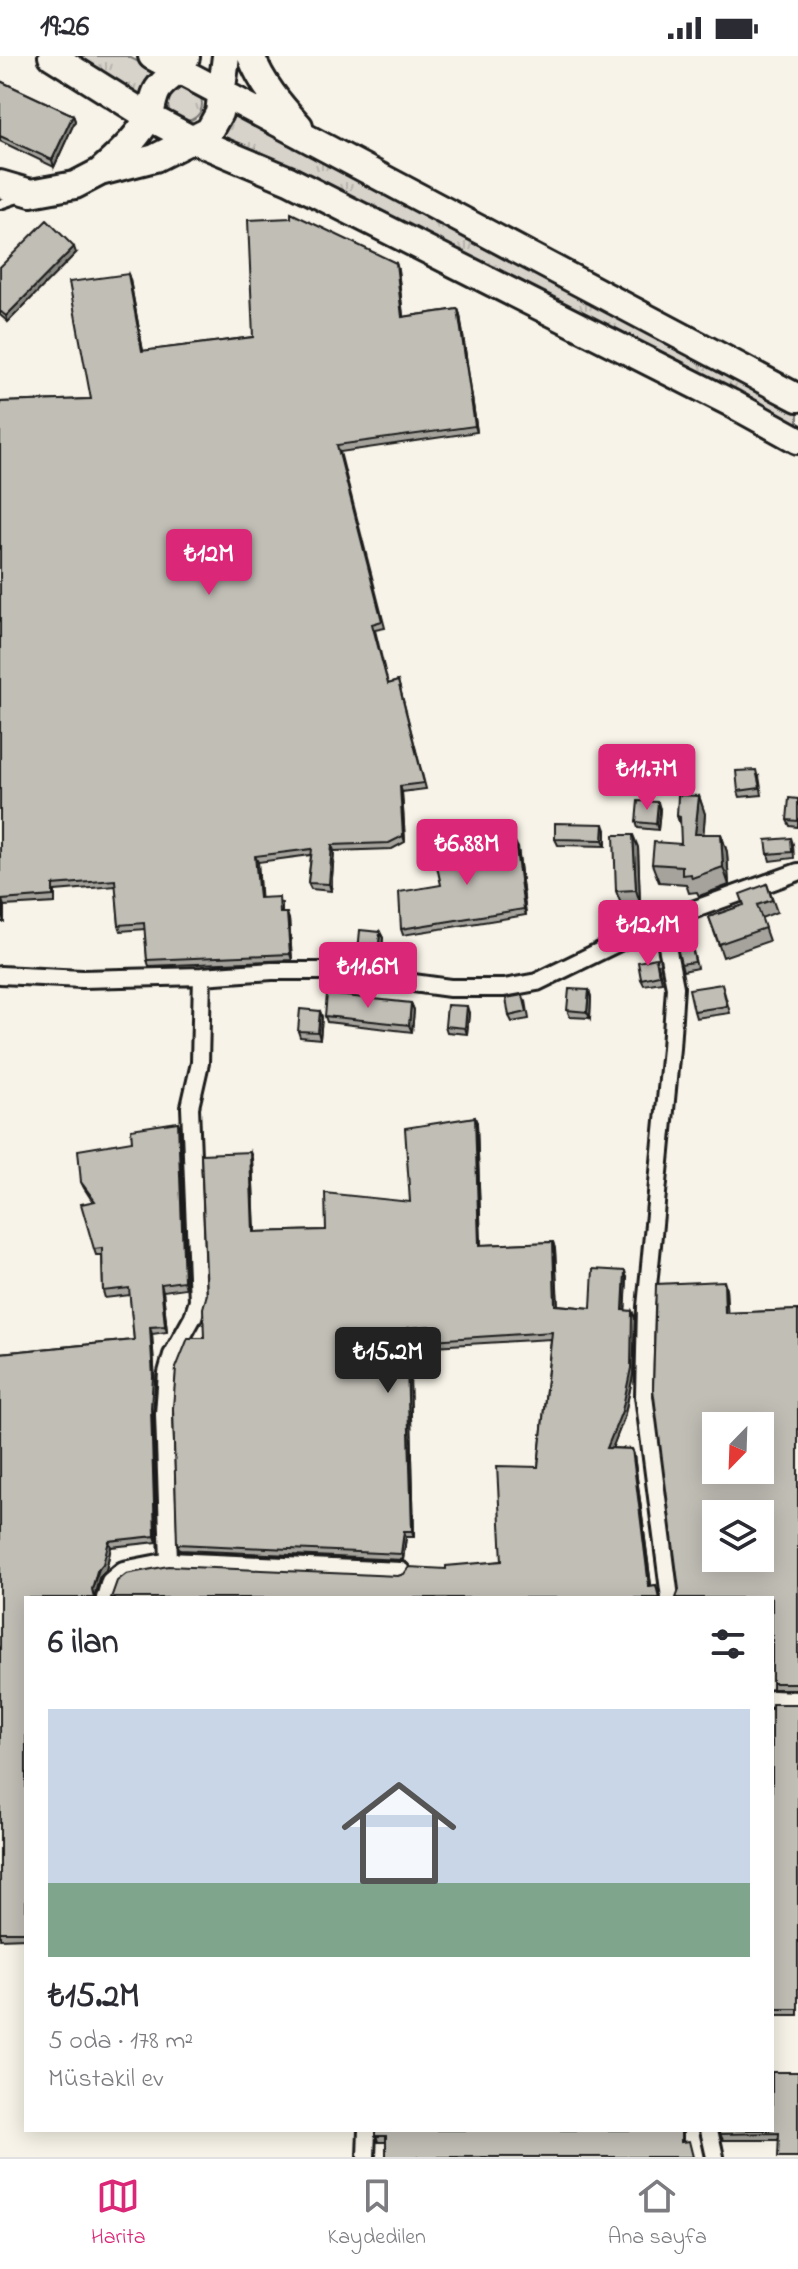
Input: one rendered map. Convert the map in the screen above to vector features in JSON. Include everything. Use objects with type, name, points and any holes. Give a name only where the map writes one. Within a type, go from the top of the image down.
[{"type":"highway","points":[[52,56],[149,117],[191,139],[289,180],[731,403],[798,440]]},
{"type":"highway","points":[[152,56],[183,64],[222,93],[798,398]]},
{"type":"highway","points":[[0,184],[31,193],[75,185],[100,172],[155,158],[209,131],[219,113],[226,56]]},
{"type":"highway","points":[[251,56],[260,79],[313,140]]},
{"type":"highway","points":[[100,172],[120,154],[149,117],[151,102],[159,86],[183,64]]},
{"type":"street","points":[[0,975],[82,979],[325,971],[450,988],[504,988],[537,982],[662,921],[798,872]]},
{"type":"street","points":[[662,921],[675,987],[646,1307],[644,1396],[670,1596]]},
{"type":"street","points":[[169,1561],[164,1414],[167,1373],[172,1355],[193,1317],[198,1301],[190,1107],[200,1063],[202,976]]},
{"type":"street","points":[[106,1596],[110,1581],[123,1570],[169,1561],[401,1571]]},
{"type":"street","points":[[774,1699],[798,1700]]},
{"type":"street","points":[[366,2157],[367,2132]]},
{"type":"street","points":[[709,2132],[715,2157]]},
{"type":"lane","points":[[0,204],[31,193]]},
{"type":"green space","points":[[76,56],[127,56],[159,72],[143,97]]},
{"type":"green space","points":[[185,87],[197,92],[202,104],[197,116],[185,121],[173,116],[168,104],[173,92]]},
{"type":"green space","points":[[233,111],[798,407],[798,423],[221,140],[224,124]]},
{"type":"building","points":[[0,81],[73,115],[52,160],[0,136]]},
{"type":"building","points":[[291,213],[396,263],[402,317],[458,309],[475,426],[337,445],[382,621],[372,624],[388,684],[398,681],[424,783],[400,786],[403,836],[389,843],[332,845],[329,884],[308,883],[312,849],[255,856],[259,898],[279,897],[280,913],[287,913],[290,954],[147,960],[144,923],[119,925],[115,880],[53,885],[53,896],[2,900],[0,916],[0,402],[91,399],[69,282],[128,274],[142,351],[253,337],[248,220],[291,218]]},
{"type":"building","points":[[47,220],[74,247],[6,316],[0,311],[0,267]]},
{"type":"building","points":[[756,770],[760,788],[738,791],[736,771]]},
{"type":"building","points":[[678,795],[699,796],[695,834],[721,834],[723,867],[692,878],[691,874],[682,875],[682,866],[652,864],[654,842],[681,844]]},
{"type":"building","points":[[789,798],[798,799],[798,821],[787,820]]},
{"type":"building","points":[[638,801],[658,802],[656,824],[636,822]]},
{"type":"building","points":[[555,823],[604,824],[603,840],[555,839]]},
{"type":"building","points":[[614,835],[633,835],[636,890],[616,891]]},
{"type":"building","points":[[791,838],[792,852],[768,854],[766,840]]},
{"type":"building","points":[[515,842],[524,909],[401,929],[399,892],[441,885],[434,852]]},
{"type":"building","points":[[767,884],[772,900],[757,905],[765,928],[719,944],[709,917],[744,905],[740,894]]},
{"type":"building","points":[[360,930],[380,932],[378,954],[358,952]]},
{"type":"building","points":[[691,944],[695,962],[681,964],[677,947]]},
{"type":"building","points":[[656,958],[659,975],[641,979],[638,962]]},
{"type":"building","points":[[722,984],[727,1006],[694,1011],[689,989]]},
{"type":"building","points":[[569,989],[589,990],[587,1012],[567,1010]]},
{"type":"building","points":[[327,994],[411,1003],[409,1025],[325,1016]]},
{"type":"building","points":[[523,995],[527,1012],[509,1016],[506,998]]},
{"type":"building","points":[[447,1005],[467,1006],[465,1028],[445,1026]]},
{"type":"building","points":[[300,1009],[320,1011],[318,1032],[298,1031]]},
{"type":"building","points":[[475,1117],[479,1245],[553,1242],[555,1305],[591,1308],[593,1269],[625,1271],[623,1310],[632,1311],[631,1368],[622,1411],[607,1448],[632,1449],[649,1586],[656,1585],[659,1596],[112,1596],[117,1581],[126,1574],[168,1566],[398,1576],[409,1567],[446,1569],[446,1566],[502,1561],[497,1466],[538,1467],[552,1332],[431,1340],[429,1326],[408,1328],[412,1531],[404,1531],[401,1554],[177,1544],[173,1408],[176,1368],[188,1338],[204,1338],[203,1308],[207,1294],[201,1154],[250,1152],[253,1232],[326,1230],[325,1193],[410,1202],[405,1128]]},
{"type":"building","points":[[178,1122],[184,1281],[161,1284],[165,1326],[150,1327],[155,1536],[109,1541],[103,1564],[97,1571],[92,1589],[94,1596],[24,1596],[24,1932],[0,1932],[0,1353],[134,1340],[129,1288],[103,1291],[102,1248],[94,1249],[81,1204],[95,1201],[81,1182],[78,1150],[132,1141],[131,1129]]},
{"type":"building","points":[[724,1281],[725,1313],[798,1310],[798,1683],[774,1683],[774,1596],[677,1596],[679,1590],[653,1389],[656,1284]]},
{"type":"building","points":[[774,1704],[798,1704],[798,2009],[774,2009]]},
{"type":"building","points":[[774,2072],[798,2072],[798,2157],[778,2157],[779,2133],[720,2134],[774,2132]]},
{"type":"building","points":[[375,2132],[681,2132],[681,2142],[689,2141],[693,2157],[386,2157],[386,2136],[375,2136]]}]
